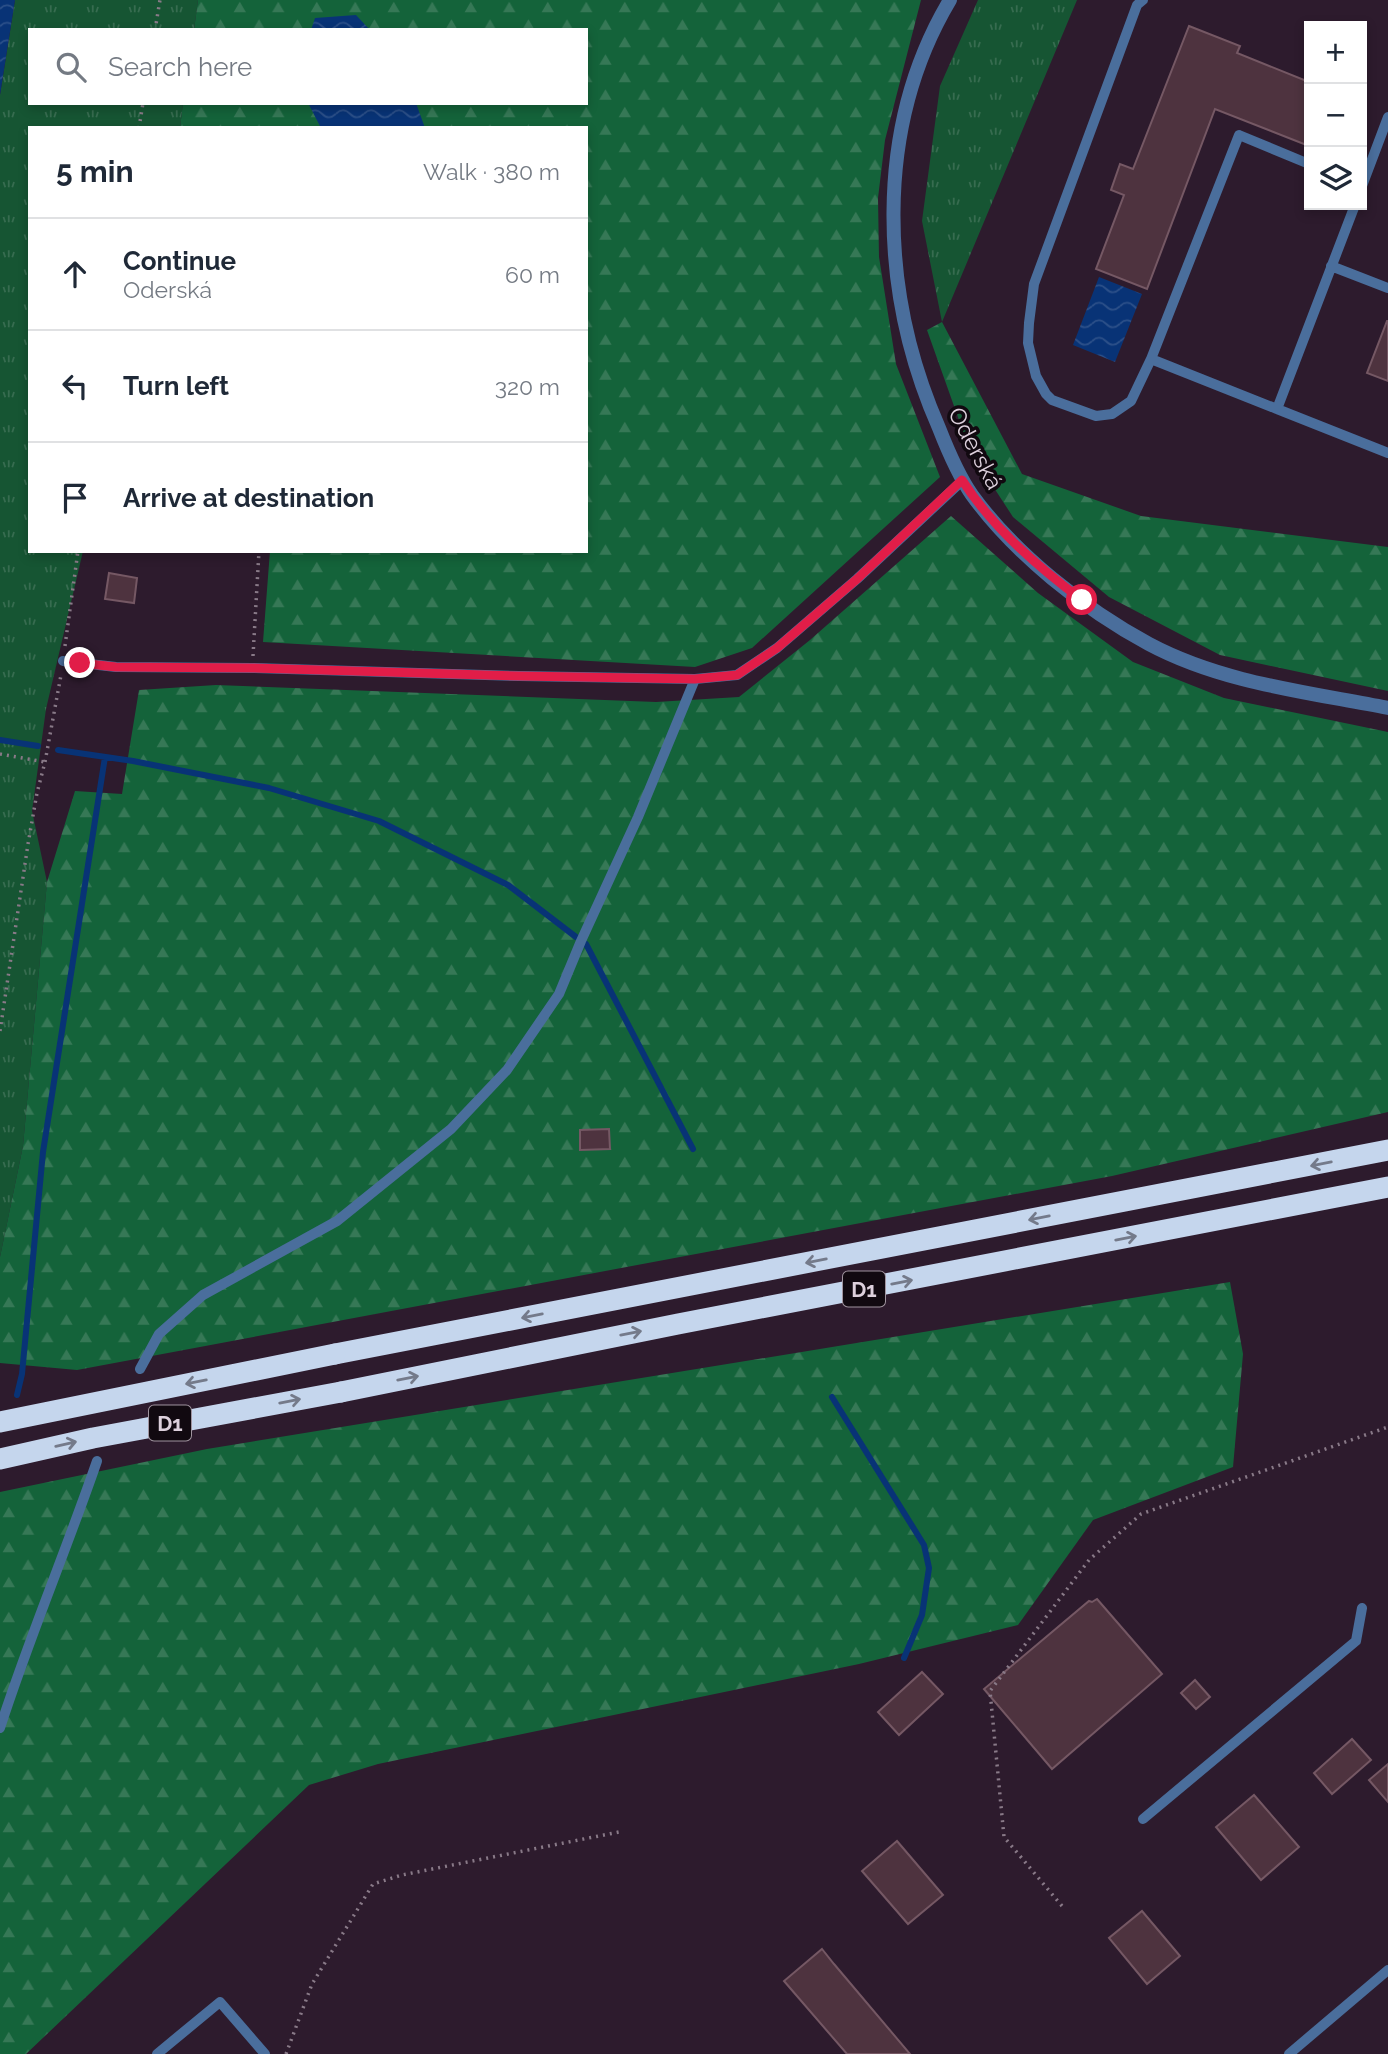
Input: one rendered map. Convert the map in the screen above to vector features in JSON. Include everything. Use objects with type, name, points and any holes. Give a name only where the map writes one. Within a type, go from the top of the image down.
[{"type":"highway","name":"D1","points":[[0,1422],[335,1354],[1388,1150]]},
{"type":"highway","name":"D1","points":[[0,1459],[93,1438],[1388,1187]]},
{"type":"street","name":"Oderská","points":[[950,0],[919,65],[904,119],[895,175],[894,235],[899,299],[910,348],[932,412],[962,480],[989,516],[1039,566],[1104,616],[1150,644],[1199,666],[1236,678],[1388,708]]},
{"type":"lane","points":[[1143,0],[1137,5],[1040,265],[1031,303],[1028,343],[1036,376],[1045,394],[1052,400],[1096,416],[1112,414],[1131,401],[1151,359],[1239,135],[1304,162]]},
{"type":"lane","points":[[1367,173],[1388,117]]},
{"type":"lane","points":[[1277,409],[1353,210]]},
{"type":"lane","points":[[1331,266],[1388,288]]},
{"type":"lane","points":[[1151,359],[1388,453]]},
{"type":"lane","points":[[63,661],[116,667],[695,679],[737,675],[777,648],[857,579],[962,480]]},
{"type":"lane","points":[[140,1369],[159,1334],[203,1295],[337,1221],[452,1129],[507,1070],[559,994],[638,817],[695,679]]},
{"type":"lane","points":[[0,1728],[97,1461]]},
{"type":"lane","points":[[1143,1819],[1356,1641],[1362,1608]]},
{"type":"lane","points":[[1289,2054],[1388,1970]]},
{"type":"lane","points":[[157,2054],[220,2002],[265,2054]]},
{"type":"path","points":[[155,28],[160,0]]},
{"type":"path","points":[[139,126],[143,105]]},
{"type":"path","points":[[0,1031],[32,819],[63,661],[78,553]]},
{"type":"path","points":[[253,668],[259,553]]},
{"type":"path","points":[[0,754],[45,762]]},
{"type":"path","points":[[1062,1906],[1004,1837],[990,1690],[1089,1560],[1141,1514],[1388,1427]]},
{"type":"path","points":[[286,2054],[312,1984],[373,1884],[402,1875],[619,1832]]},
{"type":"green space","points":[[15,0],[198,0],[194,28],[28,28],[28,105],[183,105],[180,126],[28,126],[28,553],[83,553],[46,709],[32,811],[47,882],[23,1146],[0,1257],[0,95]]},
{"type":"green space","points":[[198,0],[921,0],[885,140],[878,198],[879,257],[896,364],[940,477],[752,648],[695,667],[263,642],[270,553],[588,553],[588,126],[180,126],[183,105],[588,105],[588,28],[194,28]]},
{"type":"green space","points":[[978,0],[1077,0],[942,322],[922,221],[940,86]]},
{"type":"green space","points":[[942,322],[1022,474],[1141,516],[1388,547],[1388,691],[1220,655],[1109,597],[1013,517],[970,451],[927,330]]},
{"type":"green space","points":[[951,516],[1038,593],[1133,662],[1224,698],[1388,732],[1388,1112],[1112,1176],[77,1370],[0,1363],[0,1257],[23,1146],[47,882],[75,791],[122,794],[139,690],[216,685],[656,702],[739,697],[810,640]]},
{"type":"green space","points":[[1230,1282],[1243,1354],[1233,1467],[1093,1520],[1018,1625],[859,1664],[378,1764],[309,1785],[26,2054],[0,2054],[0,1492],[207,1449]]},
{"type":"water","points":[[0,0],[15,0],[0,95]]},
{"type":"water","points":[[356,15],[368,28],[312,28],[315,18]]},
{"type":"water","points":[[309,105],[417,105],[424,126],[320,126]]},
{"type":"water","points":[[1099,277],[1142,294],[1115,362],[1073,345]]},
{"type":"building","points":[[1189,26],[1240,46],[1237,53],[1304,80],[1304,144],[1215,109],[1147,289],[1096,269],[1124,195],[1111,190],[1120,164],[1133,169]]},
{"type":"building","points":[[1388,321],[1388,381],[1367,373]]},
{"type":"building","points":[[109,573],[137,578],[134,603],[105,599]]},
{"type":"building","points":[[609,1129],[610,1149],[580,1150],[580,1130]]},
{"type":"building","points":[[1097,1599],[1162,1674],[1052,1769],[984,1689],[1089,1601]]},
{"type":"building","points":[[922,1672],[943,1694],[899,1735],[878,1712]]},
{"type":"building","points":[[1195,1680],[1210,1697],[1196,1709],[1181,1693]]},
{"type":"building","points":[[1352,1739],[1371,1760],[1332,1794],[1314,1773]]},
{"type":"building","points":[[1388,1764],[1388,1802],[1369,1780]]},
{"type":"building","points":[[1254,1795],[1299,1847],[1261,1880],[1216,1827]]},
{"type":"building","points":[[897,1841],[943,1895],[908,1924],[862,1871]]},
{"type":"building","points":[[1142,1911],[1180,1956],[1147,1984],[1109,1938]]},
{"type":"building","points":[[822,1949],[910,2054],[847,2054],[784,1981]]},
{"type":"waterway","points":[[0,740],[38,746]]},
{"type":"waterway","points":[[58,750],[133,761],[269,788],[379,821],[508,885],[576,937]]},
{"type":"waterway","points":[[17,1395],[22,1374],[43,1152],[105,757]]},
{"type":"waterway","points":[[586,944],[693,1149]]},
{"type":"waterway","points":[[832,1397],[924,1545],[929,1568],[922,1615],[904,1658]]},
{"type":"route","points":[[80,663],[116,667],[519,676],[695,679],[737,675],[777,648],[857,579],[962,480],[999,527],[1039,566],[1082,600]]}]
